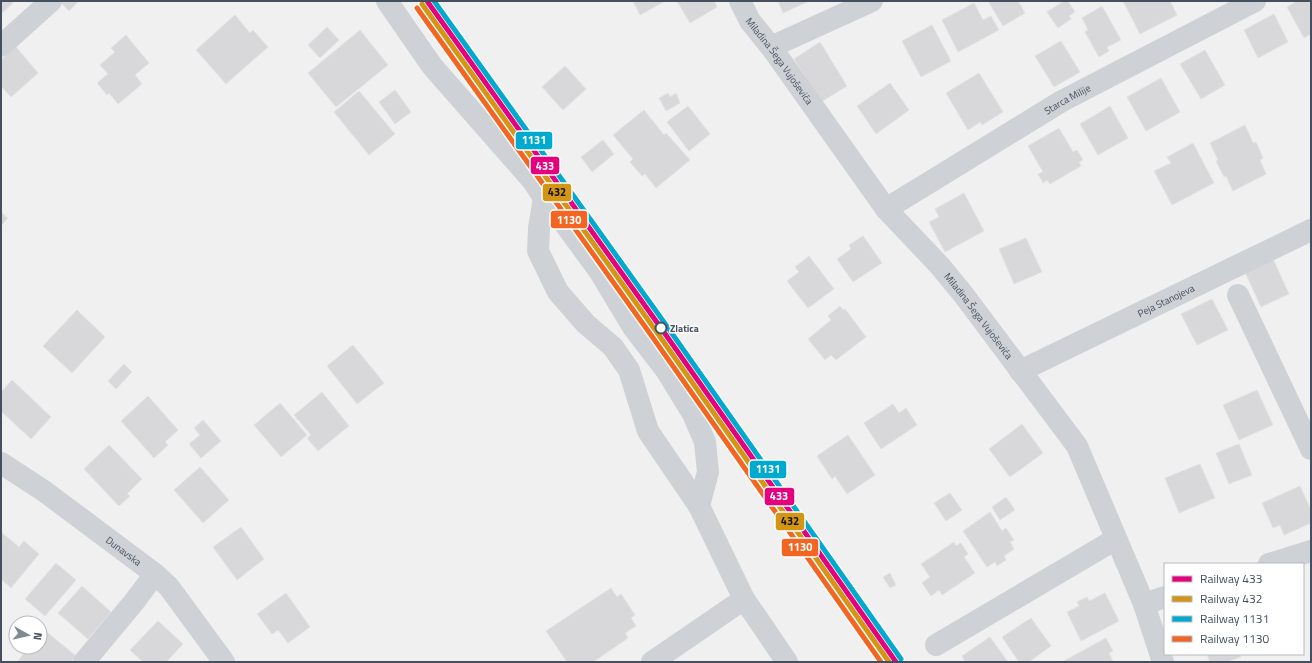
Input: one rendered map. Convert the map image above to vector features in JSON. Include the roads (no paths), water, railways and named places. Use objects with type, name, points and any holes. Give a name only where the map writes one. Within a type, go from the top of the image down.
[{"type":"street","points":[[1,46],[51,1]]},
{"type":"street","points":[[387,1],[432,66],[533,181],[544,198],[600,272],[633,327],[666,370],[693,414],[705,442],[708,472],[699,506]]},
{"type":"street","name":"Miladina Šega Vujoševića","points":[[740,1],[750,21],[771,47],[886,209],[940,266],[980,316],[1077,446],[1144,604],[1163,662]]},
{"type":"street","points":[[771,47],[872,1]]},
{"type":"street","name":"Starca Milije","points":[[886,209],[1062,101],[1255,1]]},
{"type":"street","points":[[544,198],[538,228],[538,251],[558,292],[586,324],[613,347],[629,370],[648,431],[699,506],[744,599],[787,662]]},
{"type":"street","name":"Peja Stanojeva","points":[[1020,370],[1311,230]]},
{"type":"street","points":[[1238,295],[1311,449]]},
{"type":"street","name":"Dunavska","points":[[1,463],[44,491],[155,574],[169,587],[224,662]]},
{"type":"street","points":[[936,645],[1116,540]]},
{"type":"street","points":[[1272,563],[1311,551]]},
{"type":"street","points":[[84,662],[155,574]]},
{"type":"street","points":[[1144,604],[1164,597]]},
{"type":"street","points":[[652,662],[744,599]]},
{"type":"rail line","name":"433","points":[[427,1],[661,328],[896,662]]},
{"type":"rail line","name":"1131","points":[[434,1],[666,325],[901,659]]},
{"type":"rail line","name":"432","points":[[422,4],[656,331],[889,662]]},
{"type":"rail line","name":"1130","points":[[417,8],[651,335],[881,662]]},
{"type":"place","name":"Zlatica","points":[[661,328]]}]
